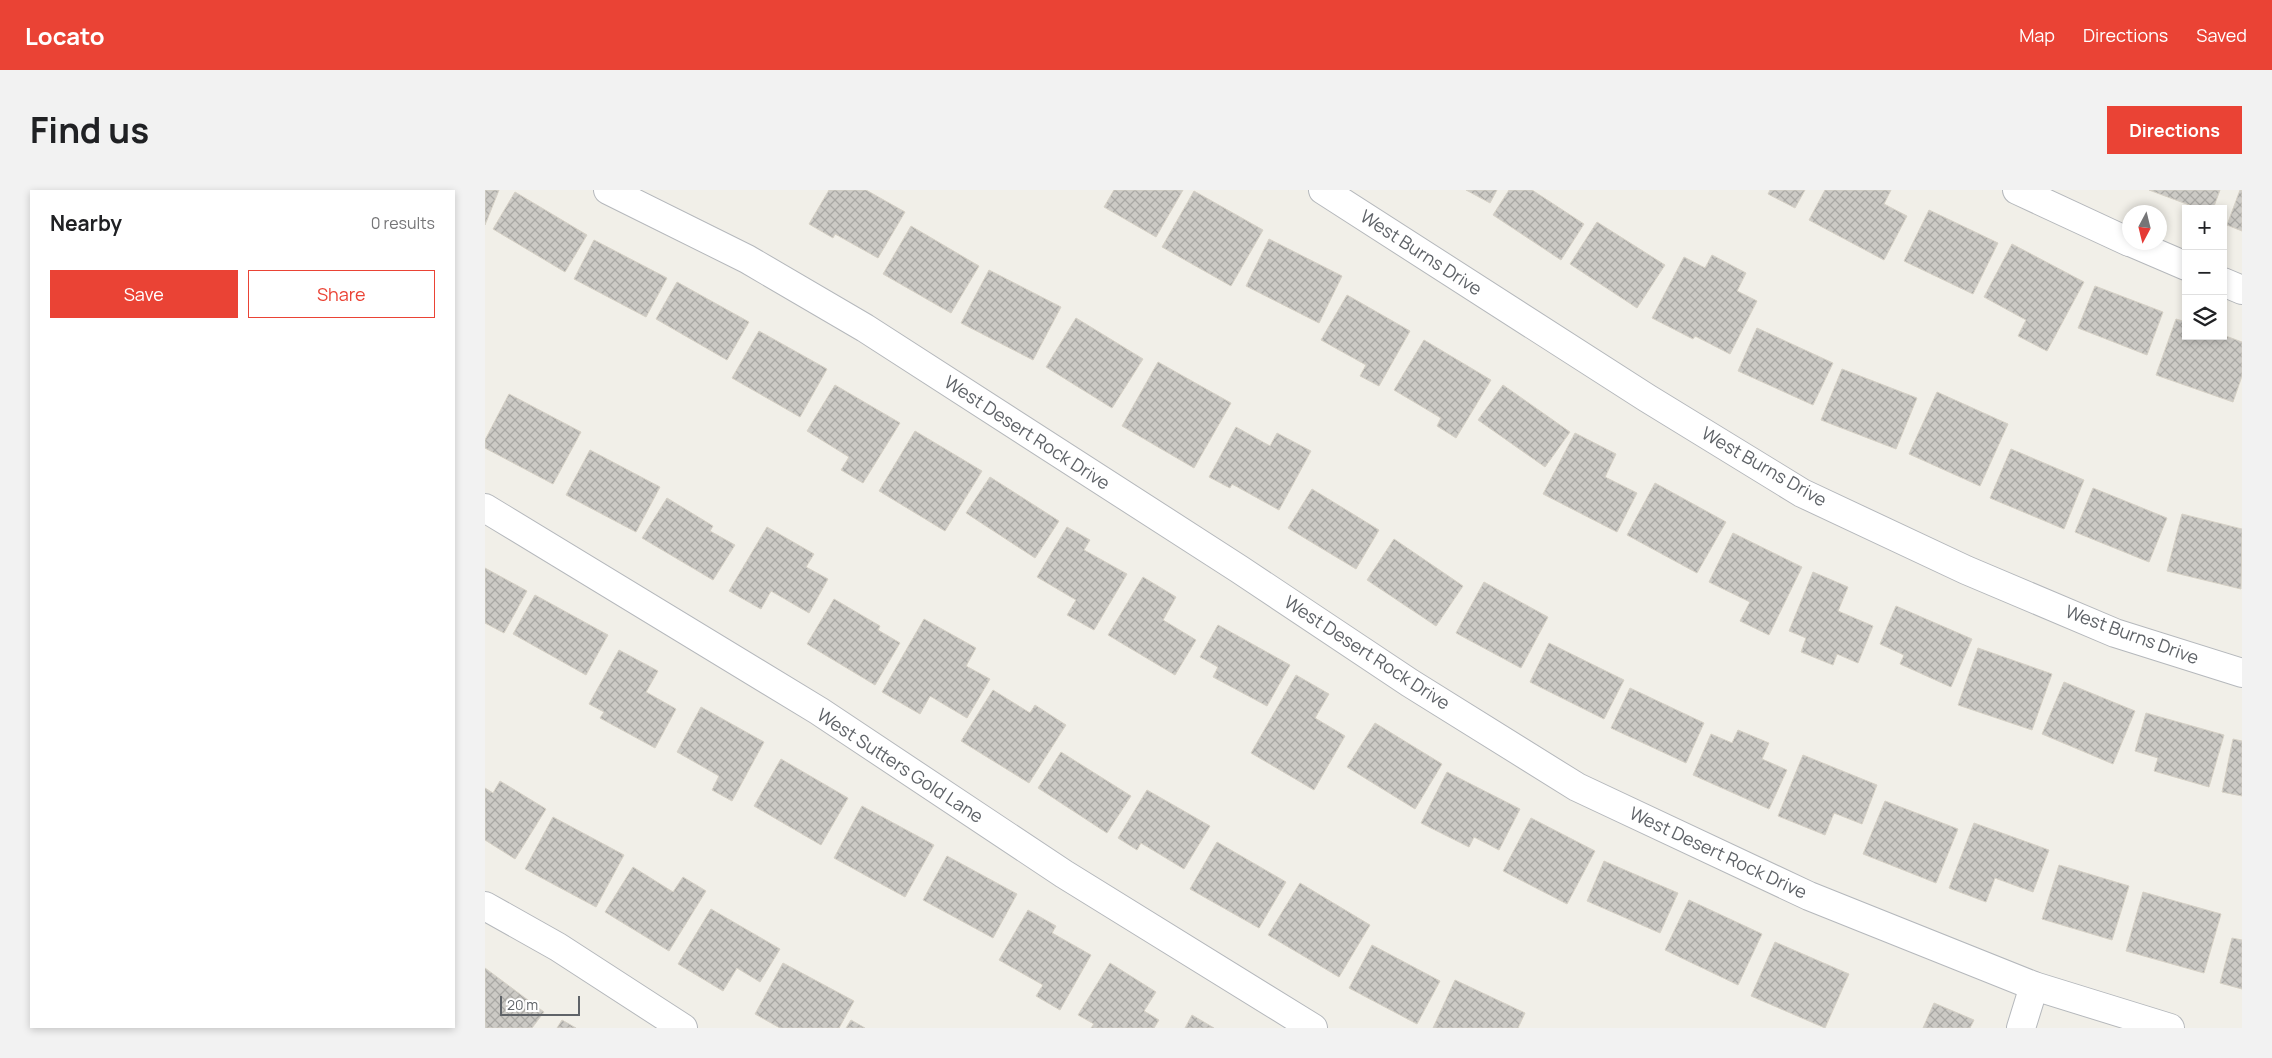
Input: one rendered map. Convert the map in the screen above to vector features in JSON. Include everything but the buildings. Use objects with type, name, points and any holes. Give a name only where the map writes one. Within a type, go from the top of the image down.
[{"type":"street","name":"West Desert Rock Drive","points":[[608,190],[747,259],[865,328],[1239,569],[1410,683],[1577,787],[1809,896],[2034,986],[2170,1028]]},
{"type":"street","name":"West Burns Drive","points":[[1323,190],[1647,398],[1803,493],[1966,570],[2115,633],[2242,673]]},
{"type":"street","points":[[2017,190],[2122,238]]},
{"type":"street","points":[[2149,250],[2182,264]]},
{"type":"street","points":[[2227,284],[2242,290]]},
{"type":"street","name":"West Sutters Gold Lane","points":[[485,508],[819,712],[1064,874],[1313,1028]]},
{"type":"street","points":[[485,906],[558,947],[683,1028]]},
{"type":"street","points":[[2021,1028],[2034,986]]}]
